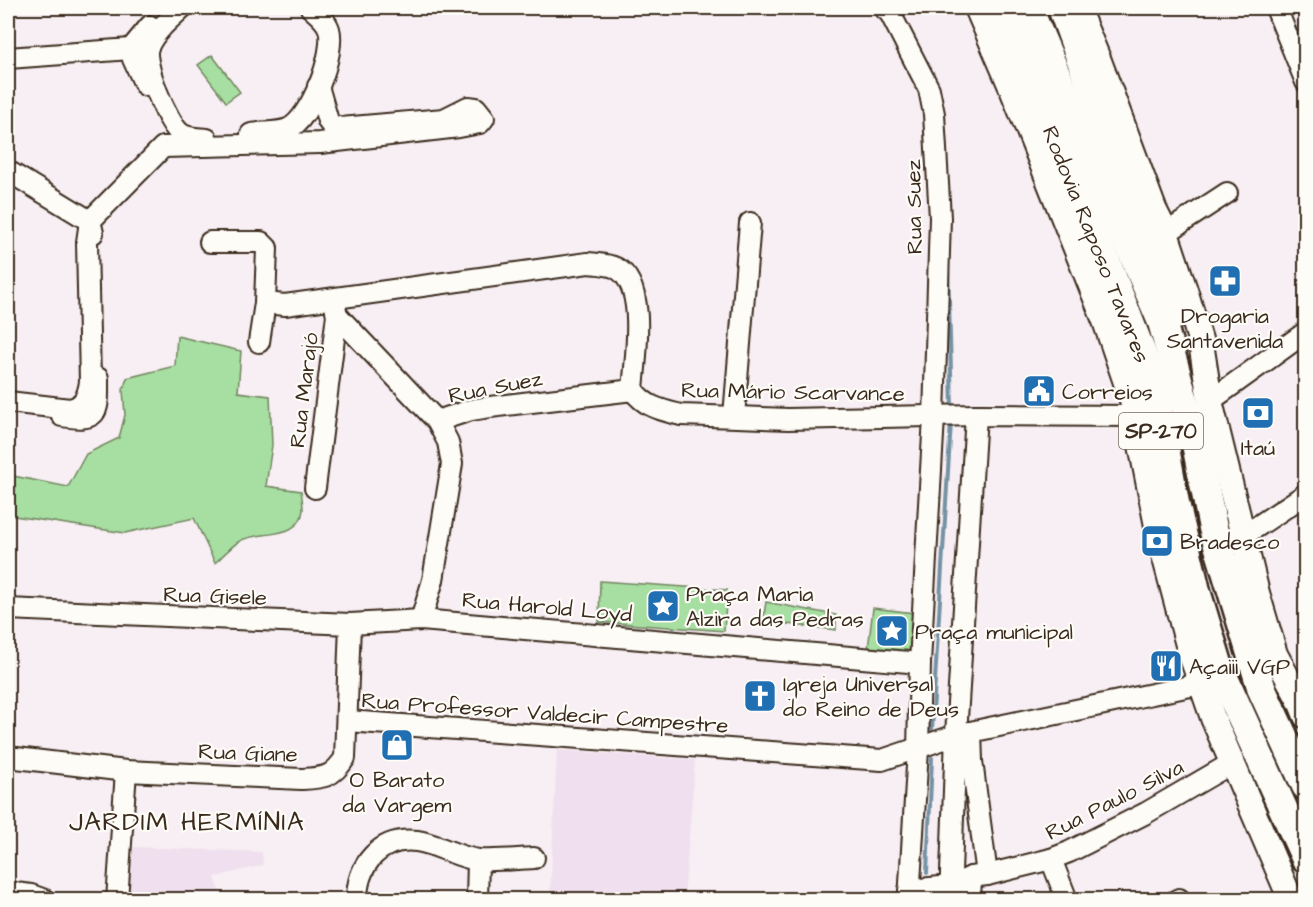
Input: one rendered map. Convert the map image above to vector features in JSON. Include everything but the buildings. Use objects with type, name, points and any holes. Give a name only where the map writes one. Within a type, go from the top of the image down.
[{"type":"highway","name":"Rodovia Raposo Tavares","points":[[999,8],[1091,223],[1141,351],[1155,393],[1175,503],[1196,591],[1219,667],[1305,859]]},
{"type":"highway","name":"Rodovia Raposo Tavares","points":[[1028,8],[1162,322],[1196,444],[1213,528],[1262,690],[1305,786]]},
{"type":"main road","points":[[977,8],[1106,321],[1136,416],[1174,600],[1200,684],[1292,900]]},
{"type":"main road","points":[[1060,8],[1169,306],[1192,398],[1196,444]]},
{"type":"main road","points":[[1077,8],[1154,209],[1166,233],[1201,343],[1210,401],[1275,654],[1304,705]]},
{"type":"street","points":[[8,58],[131,49],[167,8]]},
{"type":"street","points":[[182,8],[157,32],[147,49],[147,64],[154,84],[179,132],[189,138],[209,139],[288,129],[307,111],[318,86],[330,47],[326,22],[311,8]]},
{"type":"street","name":"Rua Suez","points":[[884,8],[890,13],[929,89],[934,114],[940,218],[934,417],[909,895]]},
{"type":"street","points":[[1276,8],[1305,82]]},
{"type":"street","points":[[131,49],[164,134],[164,147]]},
{"type":"street","points":[[8,402],[70,409],[78,407],[85,400],[90,382],[87,242],[90,221],[164,147],[320,143],[459,127],[480,123],[484,118],[476,108],[468,107],[444,119],[341,128],[330,125],[318,86]]},
{"type":"street","points":[[8,171],[90,221],[98,246],[98,408],[93,416],[84,418],[8,409]]},
{"type":"street","points":[[1166,233],[1227,193]]},
{"type":"street","points":[[734,416],[750,223]]},
{"type":"street","points":[[210,242],[261,242],[267,248],[259,342]]},
{"type":"street","points":[[264,303],[335,306],[588,263],[606,264],[618,268],[627,277],[637,307],[633,390]]},
{"type":"street","points":[[335,306],[437,422],[448,442],[452,464],[433,580],[421,620]]},
{"type":"street","name":"Rua Marajó","points":[[315,488],[335,306]]},
{"type":"street","points":[[1210,401],[1305,332]]},
{"type":"street","name":"Rua Suez","points":[[437,422],[490,406],[633,390]]},
{"type":"street","name":"Rua Mário Scarvance","points":[[633,390],[645,404],[681,415],[788,419],[976,415],[1136,416]]},
{"type":"street","points":[[950,893],[963,734],[976,415]]},
{"type":"street","points":[[1243,536],[1305,494]]},
{"type":"street","name":"Rua Gisele","points":[[8,609],[350,624],[421,620]]},
{"type":"street","name":"Rua Harold Loyd","points":[[421,620],[920,663]]},
{"type":"street","name":"Rua Giane","points":[[8,757],[126,771],[301,779],[327,777],[337,770],[345,758],[350,624]]},
{"type":"street","name":"Rua Professor Valdecir Campestre","points":[[347,721],[882,760],[963,734],[1200,684]]},
{"type":"street","points":[[963,734],[972,761],[979,876],[970,900]]},
{"type":"street","name":"Rua Paulo Silva","points":[[909,895],[950,893],[979,876],[1051,859],[1069,852],[1146,813],[1232,763]]},
{"type":"street","points":[[117,900],[126,771]]},
{"type":"street","points":[[353,899],[366,864],[376,851],[387,844],[398,841],[418,841],[478,860],[534,858]]},
{"type":"street","points":[[1051,859],[1067,900]]},
{"type":"street","points":[[477,900],[478,860]]},
{"type":"street","points":[[8,892],[31,895],[45,900]]},
{"type":"shaded area","points":[[557,750],[695,760],[684,899],[550,899]]},
{"type":"shaded area","points":[[134,847],[262,852],[263,865],[215,877],[222,899],[128,899]]},
{"type":"green space","points":[[212,55],[240,92],[226,102],[198,65]]},
{"type":"green space","points":[[177,336],[241,351],[238,392],[270,396],[272,445],[266,486],[301,491],[303,510],[295,526],[287,531],[240,541],[215,563],[194,518],[125,533],[8,515],[8,475],[68,487],[86,454],[119,438],[125,415],[123,390],[127,378],[175,366]]},
{"type":"green space","name":"Praça Maria Alzira das Pedras","points":[[600,581],[727,590],[724,631],[599,622]]},
{"type":"green space","points":[[766,602],[836,615],[836,630],[763,621]]},
{"type":"green space","name":"Praça municipal","points":[[873,608],[914,613],[913,653],[868,649]]},
{"type":"waterway","points":[[948,266],[952,408]]},
{"type":"waterway","points":[[932,729],[951,422]]},
{"type":"waterway","points":[[927,873],[932,758]]},
{"type":"place","name":"Drogaria Santavenida","points":[[1225,281]]},
{"type":"place","name":"Correios","points":[[1039,391]]},
{"type":"place","name":"Itaú","points":[[1258,413]]},
{"type":"place","name":"Bradesco","points":[[1157,541]]},
{"type":"place","name":"Praça Maria Alzira das Pedras","points":[[663,606]]},
{"type":"place","name":"Praça municipal","points":[[892,631]]},
{"type":"place","name":"Açaiii VGP","points":[[1166,666]]},
{"type":"place","name":"Igreja Universal do Reino de Deus","points":[[760,696]]},
{"type":"place","name":"O Barato da Vargem","points":[[397,745]]},
{"type":"district","name":"JARDIM HERMÍNIA","points":[[187,821]]}]
